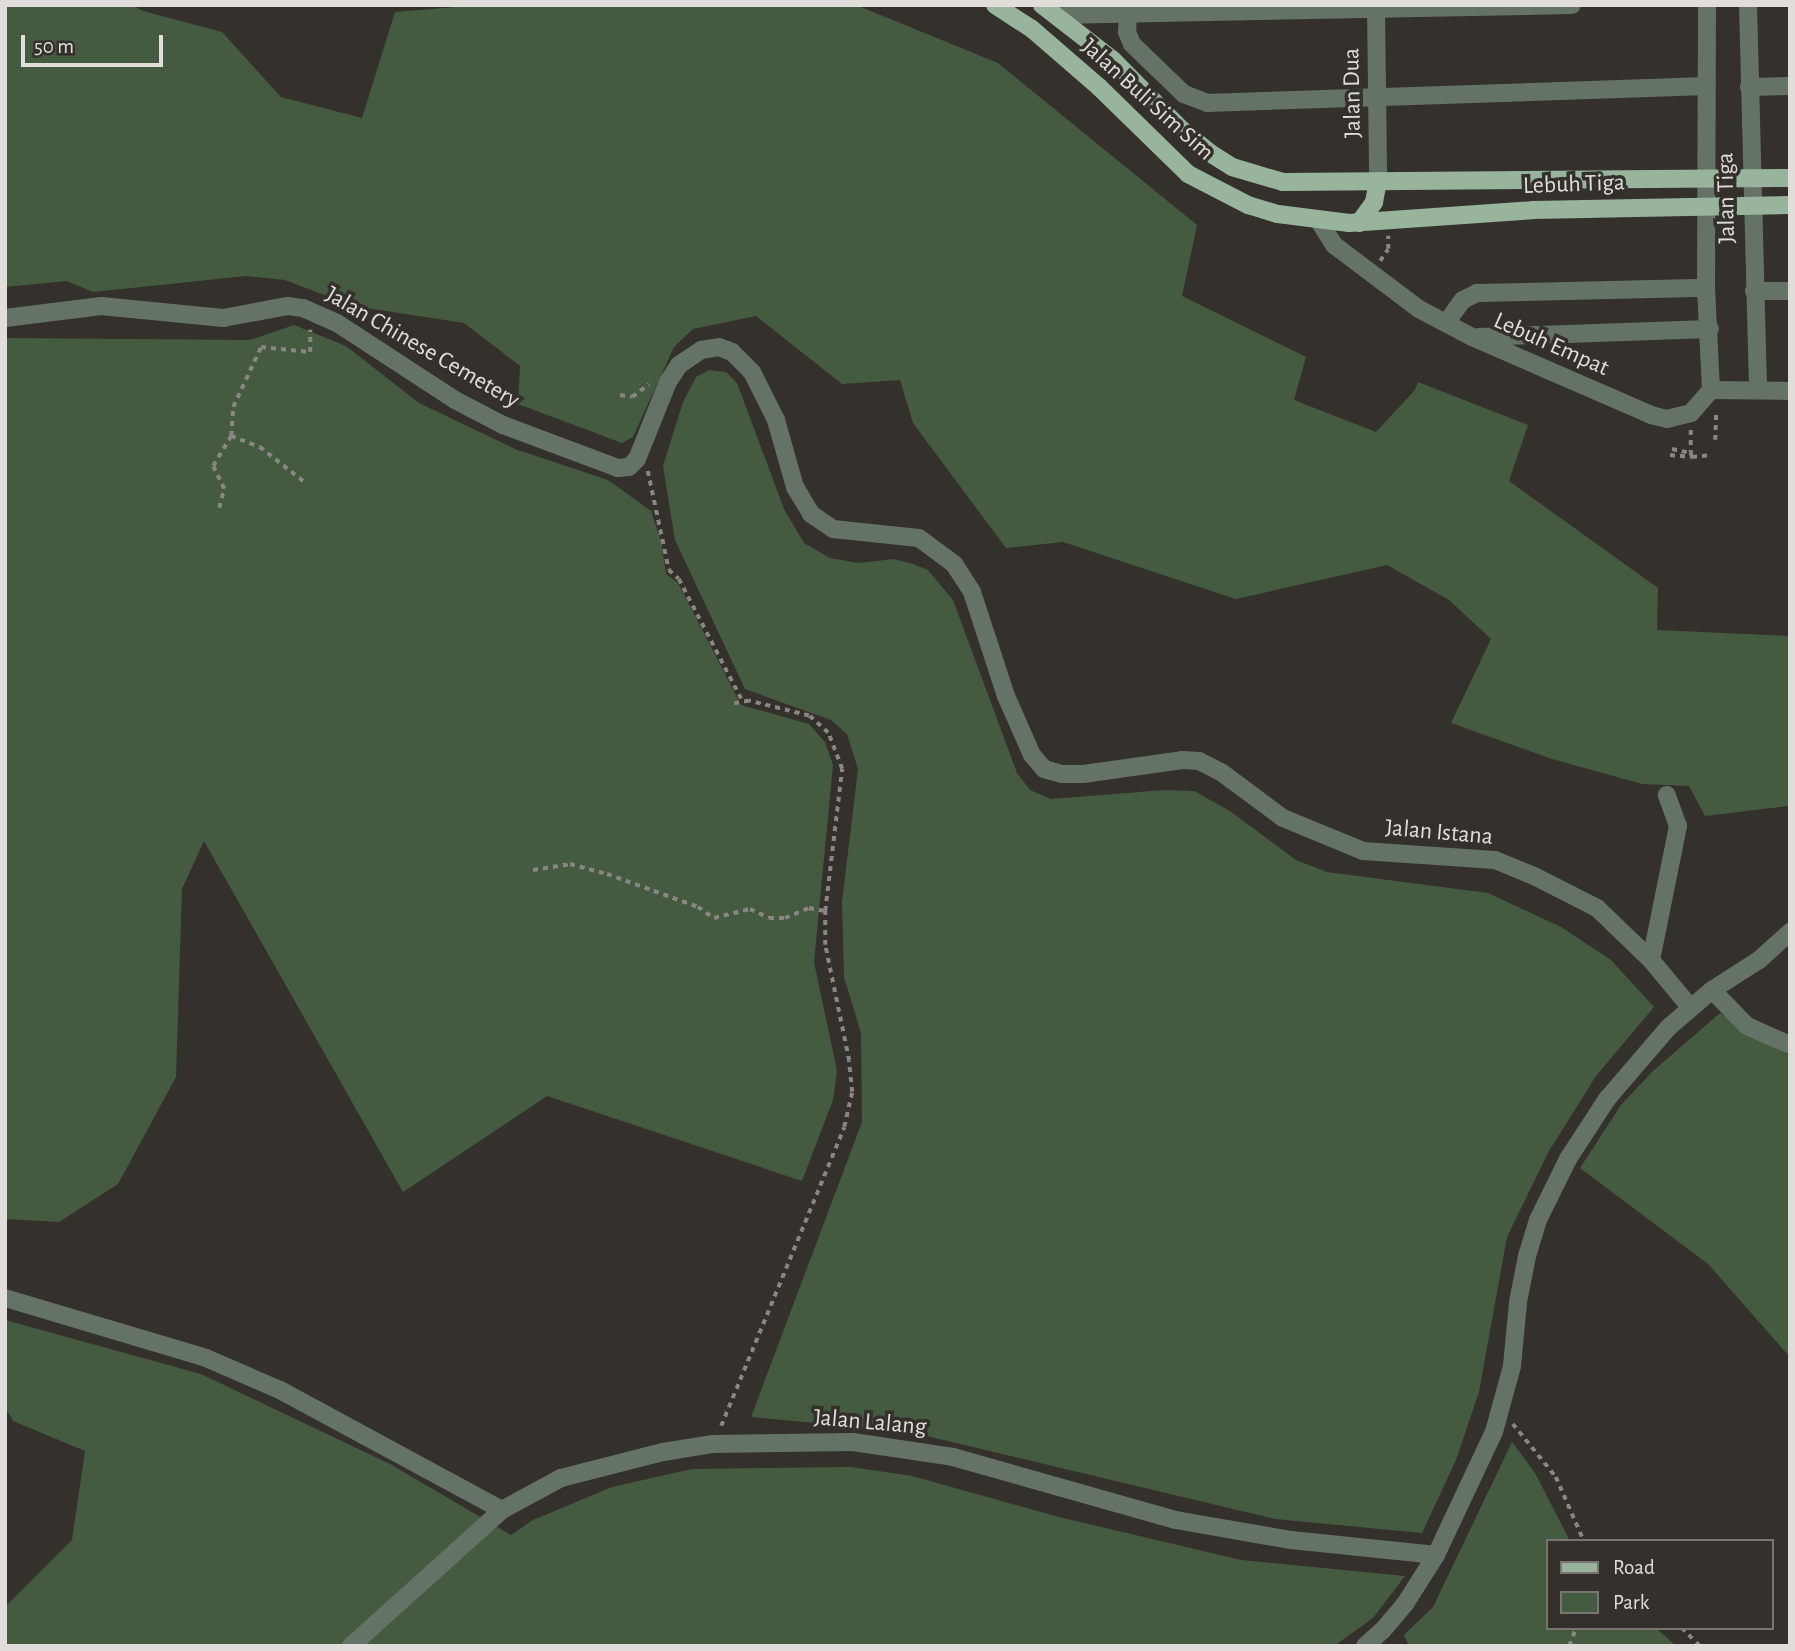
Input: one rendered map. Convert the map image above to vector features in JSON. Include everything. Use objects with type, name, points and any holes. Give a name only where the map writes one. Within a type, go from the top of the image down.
[{"type":"main road","name":"Jalan Buli Sim Sim","points":[[995,5],[1042,37],[1188,174],[1248,205],[1319,220],[1359,222]]},
{"type":"main road","name":"Jalan Buli Sim Sim","points":[[1049,10],[1113,60],[1182,130],[1232,167],[1283,182],[1378,181]]},
{"type":"main road","name":"Lebuh Tiga","points":[[1378,181],[1534,183],[1790,178]]},
{"type":"main road","points":[[1359,222],[1374,202],[1378,181]]},
{"type":"main road","name":"Lebuh Tiga","points":[[1359,222],[1533,210],[1790,205]]},
{"type":"street","points":[[1049,10],[1128,14],[1572,5]]},
{"type":"street","name":"Jalan Tiga","points":[[1707,5],[1706,288],[1711,390]]},
{"type":"street","name":"Jalan Tiga","points":[[1748,5],[1751,206],[1758,390]]},
{"type":"street","name":"Jalan Dua","points":[[1376,7],[1378,181]]},
{"type":"street","points":[[1128,14],[1127,32],[1132,44],[1192,99],[1207,103],[1707,86]]},
{"type":"street","points":[[1749,87],[1790,86]]},
{"type":"street","name":"Lebuh Empat","points":[[1319,220],[1334,245],[1419,309],[1472,337],[1651,415],[1667,419],[1691,413],[1711,390]]},
{"type":"street","points":[[1446,323],[1463,300],[1477,293],[1706,288]]},
{"type":"street","points":[[1754,291],[1790,291]]},
{"type":"street","name":"Jalan Chinese Cemetery","points":[[5,318],[101,306],[223,318],[288,306],[310,311],[337,323],[455,401],[503,425],[618,468],[628,467],[637,459],[668,382],[679,365],[701,350],[719,347],[733,352],[752,372],[776,420],[796,487],[811,514],[833,529],[919,538],[954,564],[972,592],[1006,696],[1037,763],[1053,772],[1072,774],[1182,760],[1199,761]]},
{"type":"street","points":[[1472,337],[1710,329]]},
{"type":"street","points":[[1711,390],[1790,391]]},
{"type":"street","name":"Jalan Istana","points":[[1199,761],[1221,772],[1283,818],[1363,851],[1495,860],[1534,876],[1597,908],[1651,960],[1690,1007]]},
{"type":"street","points":[[1651,960],[1678,826],[1667,795]]},
{"type":"street","points":[[1364,1646],[1392,1620],[1436,1555],[1501,1411],[1511,1366],[1524,1268],[1538,1220],[1568,1158],[1607,1099],[1642,1056],[1690,1007],[1759,960],[1790,932]]},
{"type":"street","points":[[1712,990],[1747,1026],[1790,1045]]},
{"type":"street","points":[[5,1298],[206,1358],[280,1390],[502,1510]]},
{"type":"street","name":"Jalan Lalang","points":[[351,1646],[502,1510],[561,1478],[663,1452],[713,1444],[853,1442],[953,1457],[1176,1520],[1292,1540],[1436,1555]]},
{"type":"path","points":[[1371,274],[1388,249],[1389,220]]},
{"type":"path","points":[[219,508],[225,489],[213,466],[231,436],[233,407],[261,347],[310,352],[310,311]]},
{"type":"path","points":[[1691,428],[1691,455]]},
{"type":"path","points":[[231,436],[260,447],[307,484]]},
{"type":"path","points":[[1671,449],[1691,455]]},
{"type":"path","points":[[1670,455],[1712,455]]},
{"type":"path","points":[[647,468],[669,570],[679,579],[743,702]]},
{"type":"path","points":[[713,1444],[844,1127],[852,1093],[849,1061],[828,971],[825,911],[842,769],[828,733],[809,716],[749,701],[734,704]]},
{"type":"path","points":[[533,870],[570,864],[582,867],[698,907],[714,918],[750,909],[769,918],[785,918],[809,908],[825,911]]},
{"type":"path","points":[[1501,1411],[1540,1454],[1556,1477],[1583,1539]]},
{"type":"path","points":[[1684,1630],[1700,1646]]},
{"type":"green space","points":[[5,5],[132,5],[143,11],[222,32],[281,97],[362,118],[395,12],[479,5],[856,5],[998,63],[1197,225],[1182,296],[1306,357],[1294,400],[1376,432],[1415,390],[1418,382],[1528,425],[1509,481],[1658,588],[1657,630],[1790,636],[1790,808],[1788,806],[1705,816],[1689,786],[1642,784],[1552,759],[1451,723],[1491,639],[1449,600],[1387,565],[1236,599],[1063,542],[1006,548],[913,423],[900,380],[842,384],[756,316],[693,329],[674,347],[633,437],[622,443],[518,404],[520,366],[464,323],[353,306],[285,280],[246,276],[93,292],[67,281],[5,287]]},
{"type":"green space","points":[[294,325],[346,346],[419,403],[515,449],[608,480],[651,511],[661,541],[666,574],[678,583],[741,705],[809,724],[825,742],[833,765],[814,962],[837,1071],[833,1100],[802,1181],[547,1096],[403,1192],[204,841],[182,889],[176,1077],[118,1184],[59,1222],[5,1219],[5,338],[250,340]]},
{"type":"green space","points":[[709,370],[726,372],[737,383],[784,509],[804,543],[830,558],[858,563],[894,559],[913,564],[928,570],[953,600],[1017,773],[1030,790],[1051,799],[1165,790],[1194,791],[1230,811],[1296,860],[1327,872],[1488,893],[1561,927],[1611,960],[1654,1007],[1596,1076],[1549,1151],[1507,1237],[1479,1392],[1456,1460],[1422,1533],[1275,1519],[910,1432],[751,1417],[862,1122],[861,1033],[844,977],[842,902],[858,769],[847,734],[831,720],[745,689],[675,540],[663,466],[683,402],[696,377]]},
{"type":"green space","points":[[1720,1013],[1790,1056],[1790,1357],[1708,1264],[1580,1168],[1621,1105],[1653,1071]]},
{"type":"green space","points":[[5,1320],[201,1374],[390,1464],[511,1535],[533,1520],[612,1487],[692,1469],[851,1467],[912,1476],[1059,1517],[1241,1560],[1405,1576],[1373,1618],[1334,1646],[5,1646],[5,1607],[72,1540],[85,1451],[13,1421],[5,1407]]},
{"type":"green space","points":[[1512,1442],[1535,1473],[1569,1539],[1546,1539],[1546,1630],[1658,1630],[1676,1646],[1409,1646],[1404,1635],[1433,1607]]}]
